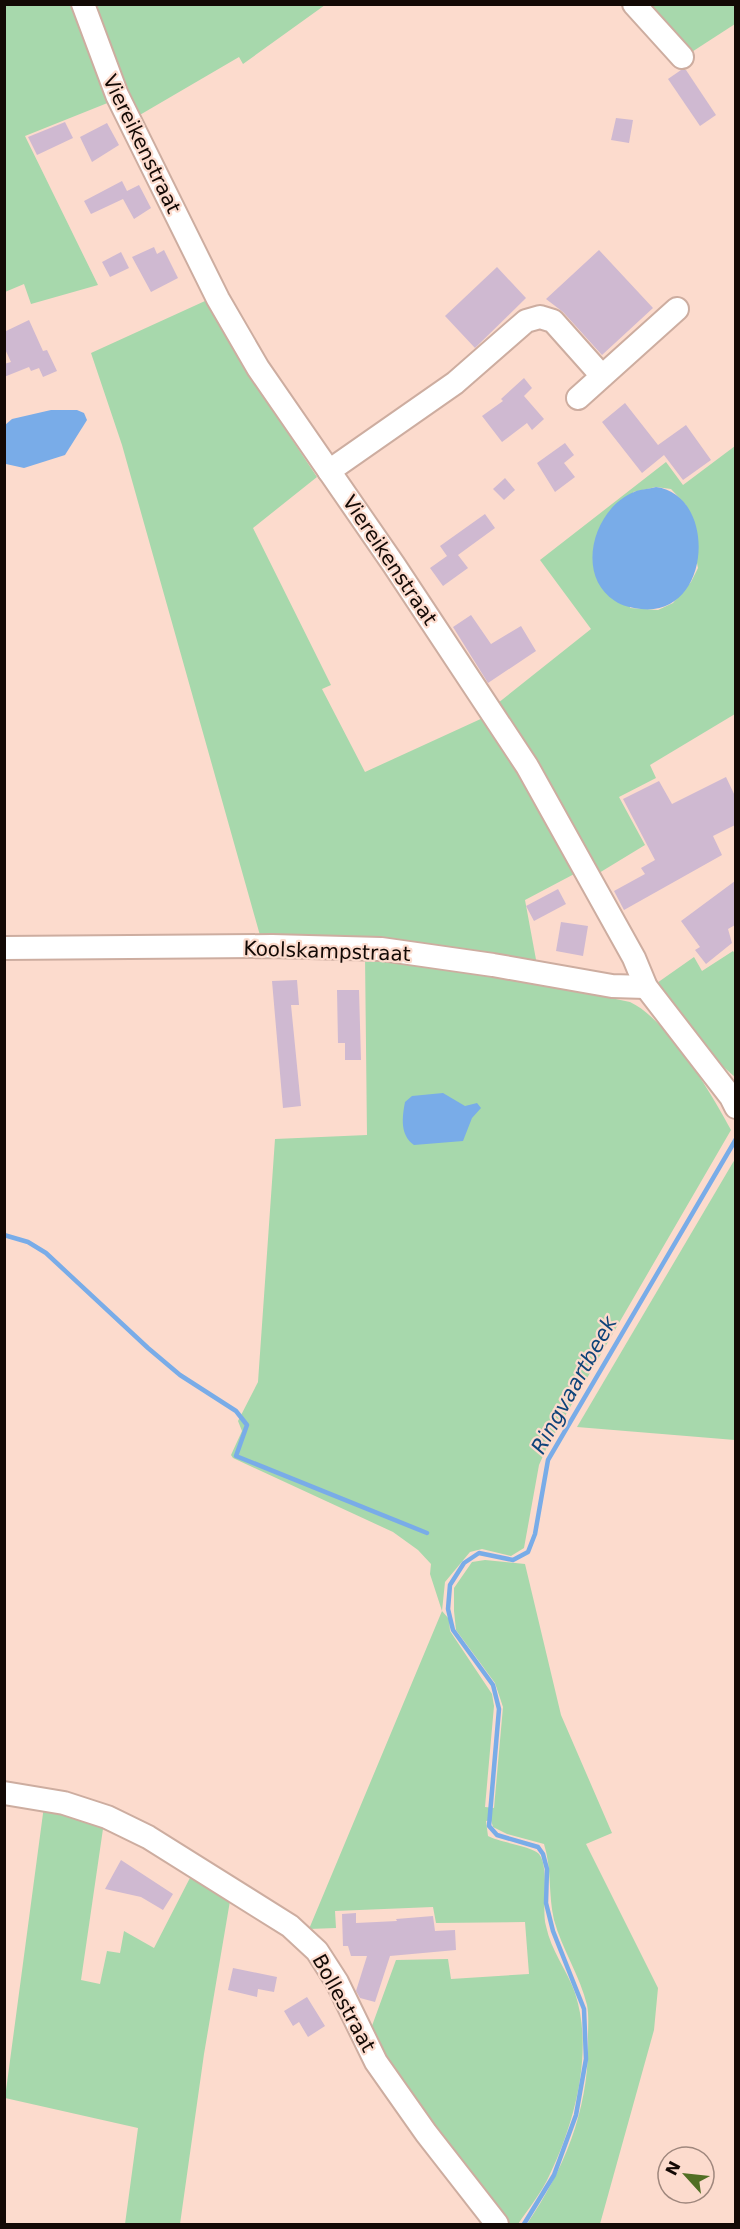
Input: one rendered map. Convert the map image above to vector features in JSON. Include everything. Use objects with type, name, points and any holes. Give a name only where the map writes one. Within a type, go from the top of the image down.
[{"type":"street","name":"Viereikenstraat","points":[[82,4],[117,95],[218,299],[258,368],[527,765],[634,958],[646,987],[734,1100]]},
{"type":"street","points":[[634,4],[681,57]]},
{"type":"street","points":[[578,398],[677,309]]},
{"type":"street","points":[[329,471],[455,383],[526,321],[540,317],[553,321],[602,376]]},
{"type":"street","name":"Koolskampstraat","points":[[4,948],[272,946],[381,949],[612,986],[646,987]]},
{"type":"street","name":"Bollestraat","points":[[4,1793],[64,1803],[107,1817],[148,1837],[290,1926],[317,1951],[337,1982],[376,2062],[426,2133],[497,2224]]},
{"type":"green space","points":[[4,5],[72,5],[110,102],[25,136],[98,285],[31,304],[24,284],[5,292]]},
{"type":"green space","points":[[93,5],[325,5],[243,64],[239,57],[138,116],[109,50]]},
{"type":"green space","points":[[639,5],[735,5],[735,24],[684,57]]},
{"type":"green space","points":[[205,301],[213,303],[253,381],[317,477],[253,528],[331,685],[322,689],[365,772],[485,717],[578,872],[525,900],[537,965],[261,939],[122,445],[91,353]]},
{"type":"green space","points":[[735,446],[735,714],[650,765],[656,778],[619,797],[645,845],[599,873],[498,703],[591,629],[540,560],[666,462],[683,485]],"holes":[[[656,487],[671,489],[686,505],[698,568],[691,582],[673,603],[658,610],[630,608],[633,492]]]},
{"type":"green space","points":[[733,951],[736,955],[735,1077],[712,1057],[657,983],[694,957],[702,971]]},
{"type":"green space","points":[[365,955],[487,972],[630,1002],[659,1024],[673,1040],[700,1078],[731,1130],[547,1447],[539,1465],[524,1548],[511,1556],[482,1549],[470,1552],[445,1582],[442,1611],[430,1574],[431,1564],[418,1550],[393,1532],[233,1458],[231,1455],[242,1431],[238,1421],[258,1382],[275,1139],[367,1135]]},
{"type":"green space","points":[[735,1159],[735,1440],[577,1427]]},
{"type":"green space","points":[[485,1560],[525,1564],[561,1715],[612,1833],[586,1844],[658,1988],[654,2030],[600,2224],[527,2224],[564,2159],[580,2112],[588,2063],[587,2005],[554,1920],[544,1844],[507,1834],[493,1827],[491,1820],[486,1821],[488,1836],[535,1851],[542,1860],[545,1878],[544,1909],[548,1935],[575,1993],[583,2038],[579,2085],[567,2132],[547,2181],[518,2224],[506,2224],[440,2143],[369,2034],[396,1960],[448,1959],[451,1979],[529,1974],[525,1922],[436,1923],[433,1907],[335,1911],[336,1928],[309,1929],[442,1611],[449,1619],[450,1631],[492,1694],[494,1706],[485,1807],[494,1808],[503,1707],[495,1683],[456,1630],[454,1588],[472,1562]]},
{"type":"green space","points":[[44,1806],[104,1822],[81,1980],[100,1984],[107,1951],[120,1953],[124,1931],[154,1948],[193,1872],[231,1895],[204,2054],[180,2224],[125,2224],[138,2128],[5,2098]]},
{"type":"water","points":[[51,410],[77,410],[84,413],[87,420],[65,455],[24,468],[6,464],[5,425],[12,419]]},
{"type":"water","points":[[656,487],[676,495],[690,511],[697,531],[698,554],[693,576],[682,594],[665,606],[634,608],[618,603],[602,590],[595,575],[592,559],[594,543],[608,512],[620,500],[636,491]]},
{"type":"water","points":[[443,1093],[465,1106],[477,1103],[481,1108],[472,1118],[463,1141],[414,1145],[404,1131],[405,1102],[412,1096]]},
{"type":"building","points":[[681,70],[686,70],[716,115],[700,126],[668,79]]},
{"type":"building","points":[[616,118],[633,120],[629,143],[611,140]]},
{"type":"building","points":[[65,122],[73,138],[37,155],[28,137]]},
{"type":"building","points":[[107,123],[119,145],[92,162],[80,137]]},
{"type":"building","points":[[122,181],[127,191],[139,185],[151,208],[134,219],[123,199],[91,214],[84,201]]},
{"type":"building","points":[[154,247],[157,254],[164,250],[178,278],[151,292],[132,257]]},
{"type":"building","points":[[599,250],[653,308],[602,355],[563,312],[546,299]]},
{"type":"building","points":[[121,252],[129,268],[110,277],[102,262]]},
{"type":"building","points":[[497,267],[526,298],[475,348],[445,316]]},
{"type":"building","points":[[29,320],[43,351],[47,350],[57,371],[43,377],[39,368],[31,371],[29,367],[4,377],[4,364],[11,362],[4,347],[4,332]]},
{"type":"building","points":[[524,378],[532,388],[524,396],[544,419],[532,430],[527,423],[502,442],[482,416],[503,401],[501,399]]},
{"type":"building","points":[[625,403],[658,445],[686,425],[711,460],[683,480],[664,455],[642,473],[602,422]]},
{"type":"building","points":[[565,443],[574,455],[564,463],[575,477],[555,492],[537,463]]},
{"type":"building","points":[[505,478],[515,490],[504,500],[493,489]]},
{"type":"building","points":[[485,514],[495,528],[458,555],[468,568],[443,586],[430,568],[447,556],[440,546]]},
{"type":"building","points":[[471,615],[491,644],[521,626],[536,651],[488,683],[453,627]]},
{"type":"building","points":[[726,777],[735,796],[735,825],[713,836],[722,855],[624,910],[614,891],[645,874],[641,868],[655,860],[623,799],[659,781],[672,804]]},
{"type":"building","points":[[735,881],[735,925],[728,929],[732,943],[706,964],[695,950],[700,947],[681,921]]},
{"type":"building","points":[[558,889],[566,904],[534,921],[526,906]]},
{"type":"building","points":[[561,922],[588,926],[583,956],[556,951]]},
{"type":"building","points":[[297,980],[299,1005],[291,1005],[301,1106],[283,1108],[272,981]]},
{"type":"building","points":[[337,990],[359,990],[361,1060],[345,1060],[345,1043],[338,1043]]},
{"type":"building","points":[[121,1860],[173,1894],[163,1910],[141,1897],[105,1889]]},
{"type":"building","points":[[356,1913],[356,1923],[433,1916],[435,1931],[455,1930],[456,1950],[390,1956],[375,2002],[360,1998],[356,1991],[367,1956],[351,1956],[348,1946],[343,1946],[342,1914]]},
{"type":"building","points":[[233,1968],[277,1977],[274,1992],[258,1989],[257,1997],[228,1990]]},
{"type":"building","points":[[307,1997],[325,2026],[308,2037],[299,2022],[293,2026],[284,2011]]},
{"type":"waterway","name":"Ringvaartbeek","points":[[524,2224],[554,2175],[576,2115],[586,2059],[584,2009],[553,1931],[546,1903],[547,1869],[543,1854],[538,1847],[497,1835],[489,1826],[499,1709],[493,1685],[453,1630],[448,1609],[450,1585],[464,1563],[479,1553],[513,1560],[528,1552],[535,1534],[548,1460],[736,1139]]},
{"type":"waterway","points":[[4,1235],[28,1242],[46,1253],[180,1375],[236,1411],[247,1425],[236,1456],[427,1533]]}]
